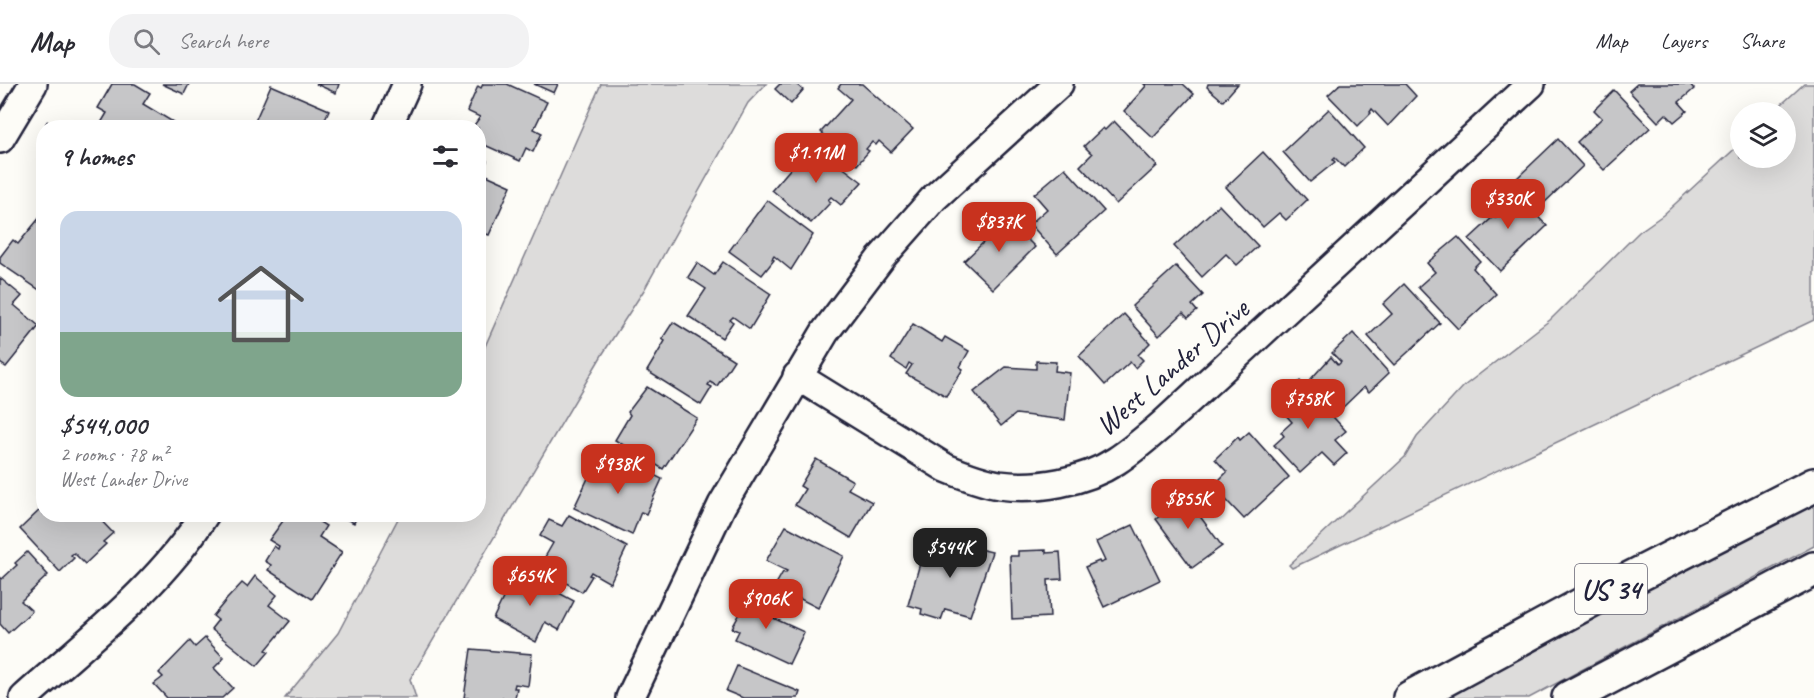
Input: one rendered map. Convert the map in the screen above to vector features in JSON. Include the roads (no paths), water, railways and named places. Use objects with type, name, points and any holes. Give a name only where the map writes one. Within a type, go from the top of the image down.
[{"type":"main road","name":"US 34","points":[[1410,698],[1628,580],[1814,485]]},
{"type":"main road","name":"US 34","points":[[1569,698],[1814,569]]},
{"type":"street","points":[[0,139],[33,84]]},
{"type":"street","points":[[391,120],[407,84]]},
{"type":"street","points":[[630,698],[722,505],[797,376],[852,294],[908,227],[969,164],[1059,84]]},
{"type":"street","name":"West Lander Drive","points":[[797,376],[946,468],[964,475],[1000,485],[1023,485],[1070,480],[1093,473],[1115,462],[1164,423],[1531,84]]},
{"type":"street","points":[[24,698],[127,607],[168,564],[199,522]]}]
